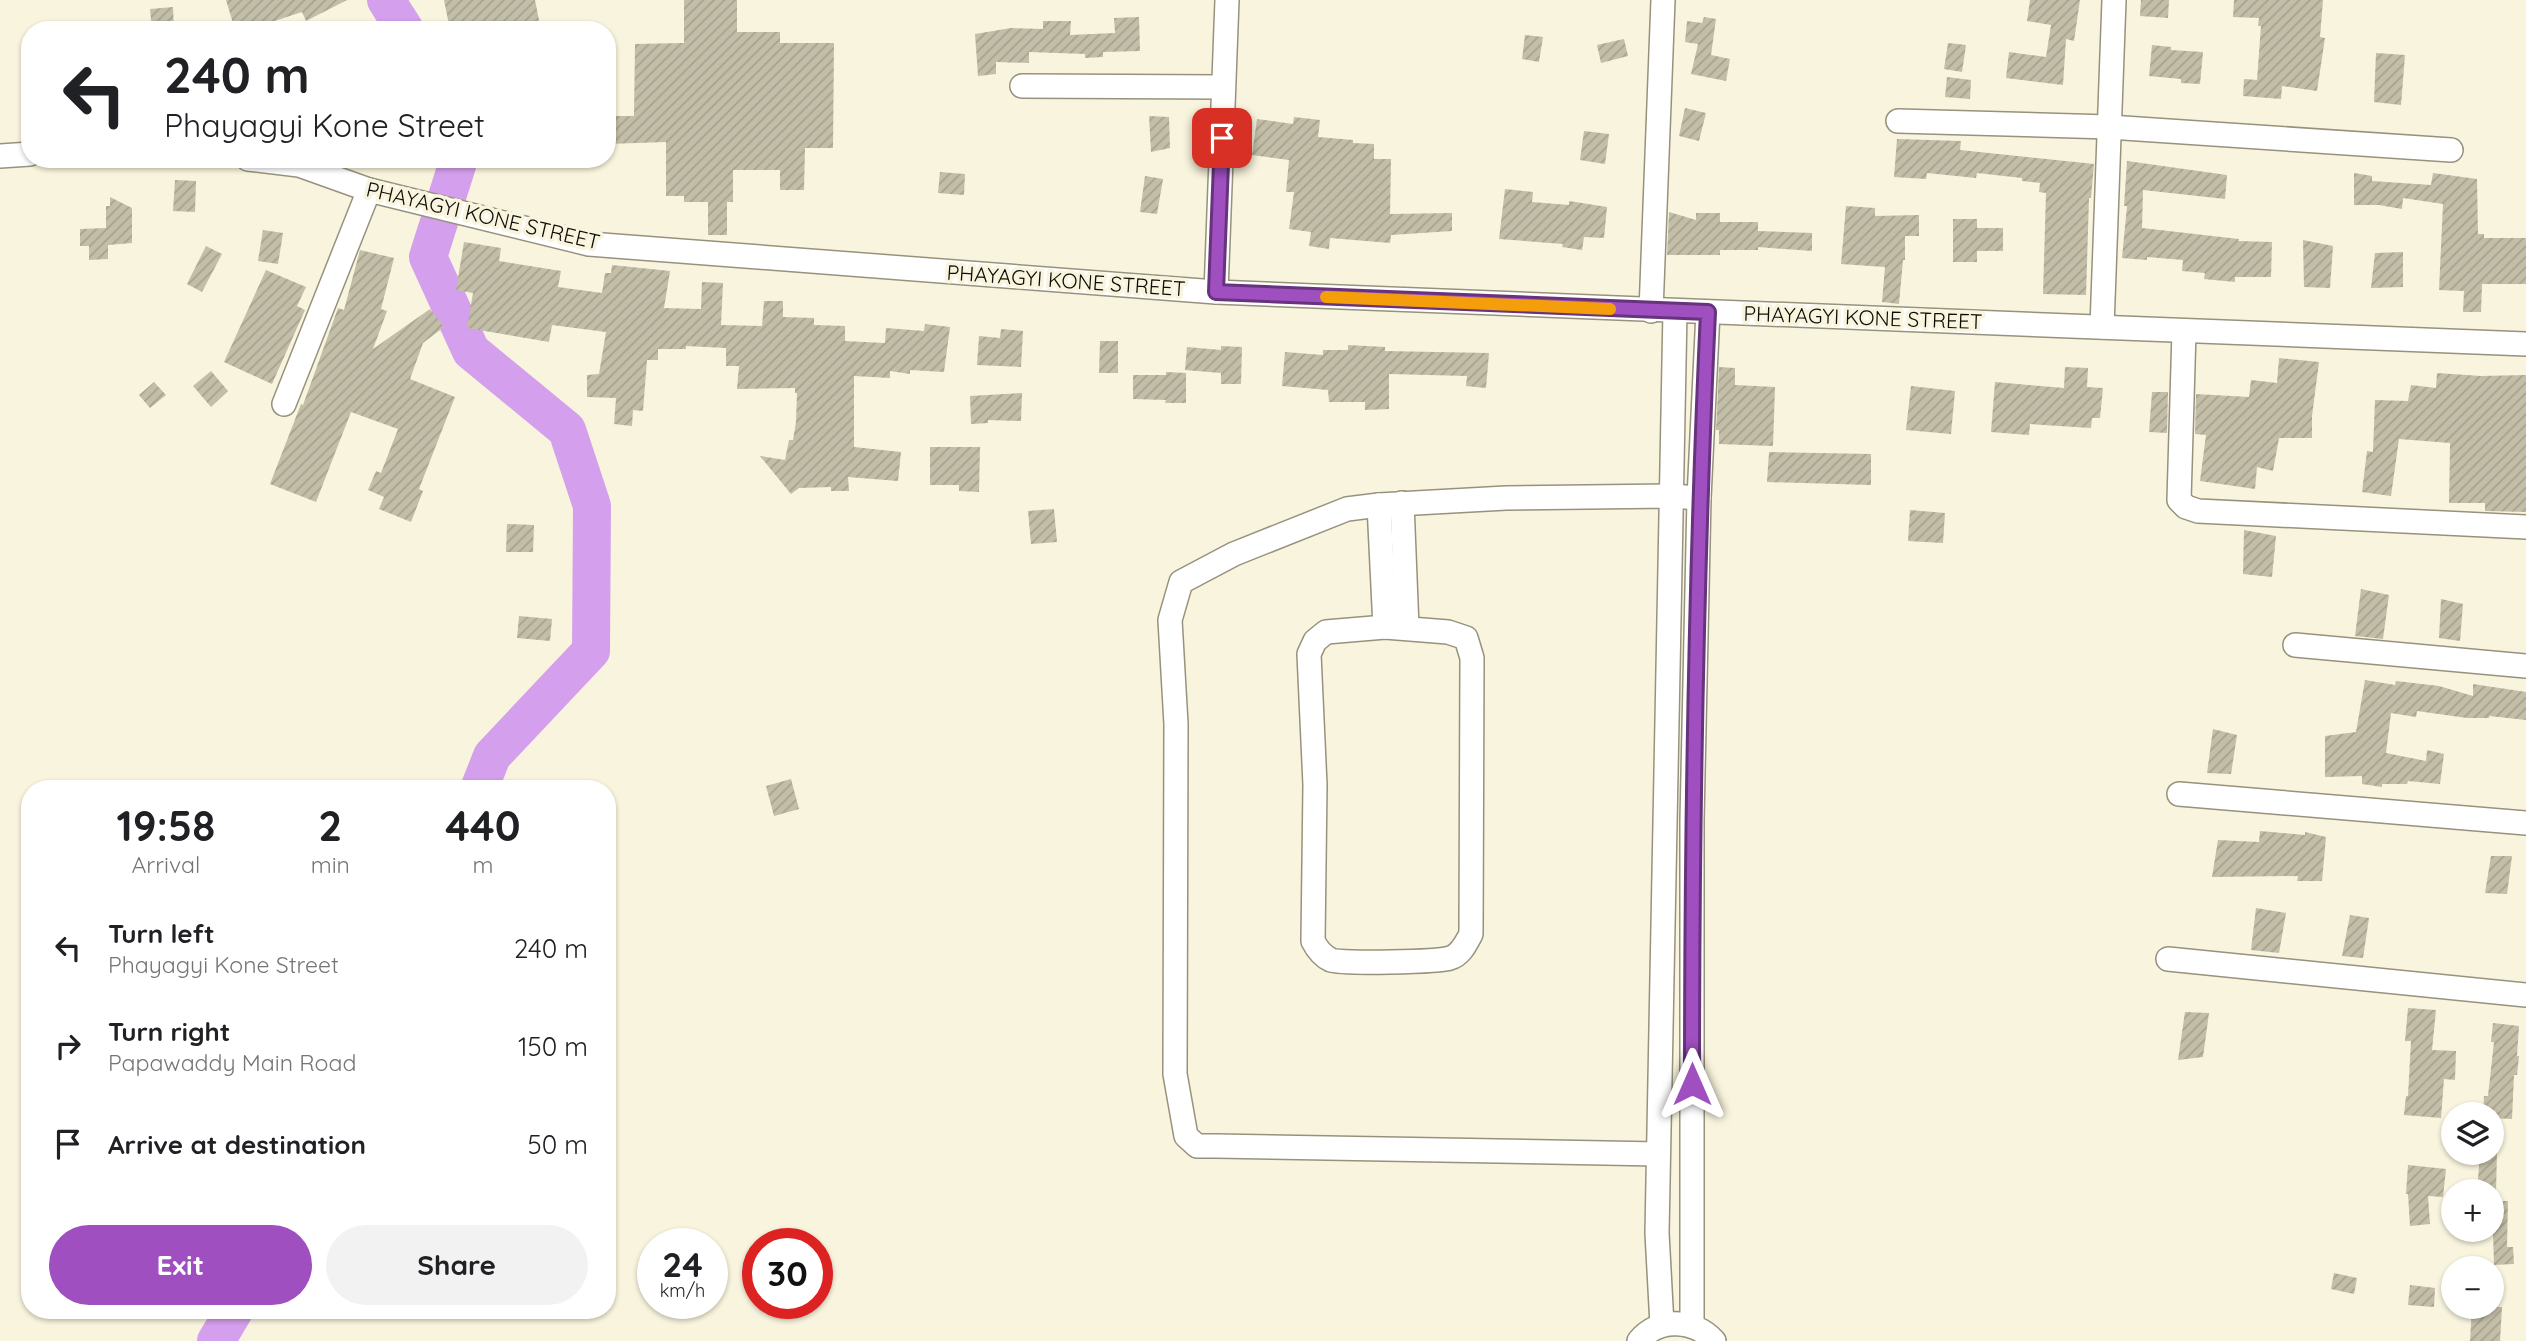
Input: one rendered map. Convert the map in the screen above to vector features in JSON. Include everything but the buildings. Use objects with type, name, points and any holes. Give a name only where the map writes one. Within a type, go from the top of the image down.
[{"type":"street","points":[[1216,292],[1227,0]]},
{"type":"street","points":[[1651,311],[1663,0]]},
{"type":"street","points":[[2102,327],[2113,0]]},
{"type":"street","points":[[1022,86],[1223,87]]},
{"type":"street","points":[[1898,121],[2109,127],[2451,150]]},
{"type":"street","points":[[0,156],[21,155]]},
{"type":"street","name":"PHAYAGYI KONE STREET","points":[[307,168],[369,190],[589,244],[1216,292],[2526,344]]},
{"type":"street","points":[[285,404],[369,190]]},
{"type":"street","points":[[1662,1325],[1657,1233],[1658,1154],[1675,312]]},
{"type":"street","points":[[1692,1326],[1692,820],[1699,498],[1708,312]]},
{"type":"street","points":[[2184,331],[2179,500],[2186,507],[2198,510],[2526,527]]},
{"type":"street","points":[[1658,1154],[1197,1146],[1186,1136],[1175,1074],[1176,724],[1170,620],[1181,582],[1234,554],[1348,509],[1506,498],[1699,498]]},
{"type":"street","points":[[1391,504],[1396,628]]},
{"type":"street","points":[[1396,628],[1448,632],[1466,638],[1472,658],[1471,934],[1464,948],[1451,958],[1388,963],[1332,961],[1320,953],[1313,941],[1315,785],[1309,654],[1315,641],[1326,632],[1396,628]]},
{"type":"street","points":[[2295,645],[2526,666]]},
{"type":"street","points":[[1667,709],[1696,711]]},
{"type":"street","points":[[2179,794],[2526,823]]},
{"type":"street","points":[[2168,959],[2526,995]]},
{"type":"street","points":[[1661,1002],[1692,1004]]},
{"type":"street","points":[[1639,1341],[1662,1325],[1692,1326],[1714,1341]]},
{"type":"waterway","points":[[386,0],[399,21]]},
{"type":"waterway","points":[[456,168],[428,257],[471,351],[567,430],[592,506],[591,651],[492,756],[483,780]]},
{"type":"waterway","points":[[216,1341],[229,1319]]},
{"type":"slow traffic","points":[[1326,297],[1610,309]]},
{"type":"route","points":[[1222,138],[1216,292],[1708,312],[1699,498],[1692,820],[1692,1084]]}]
